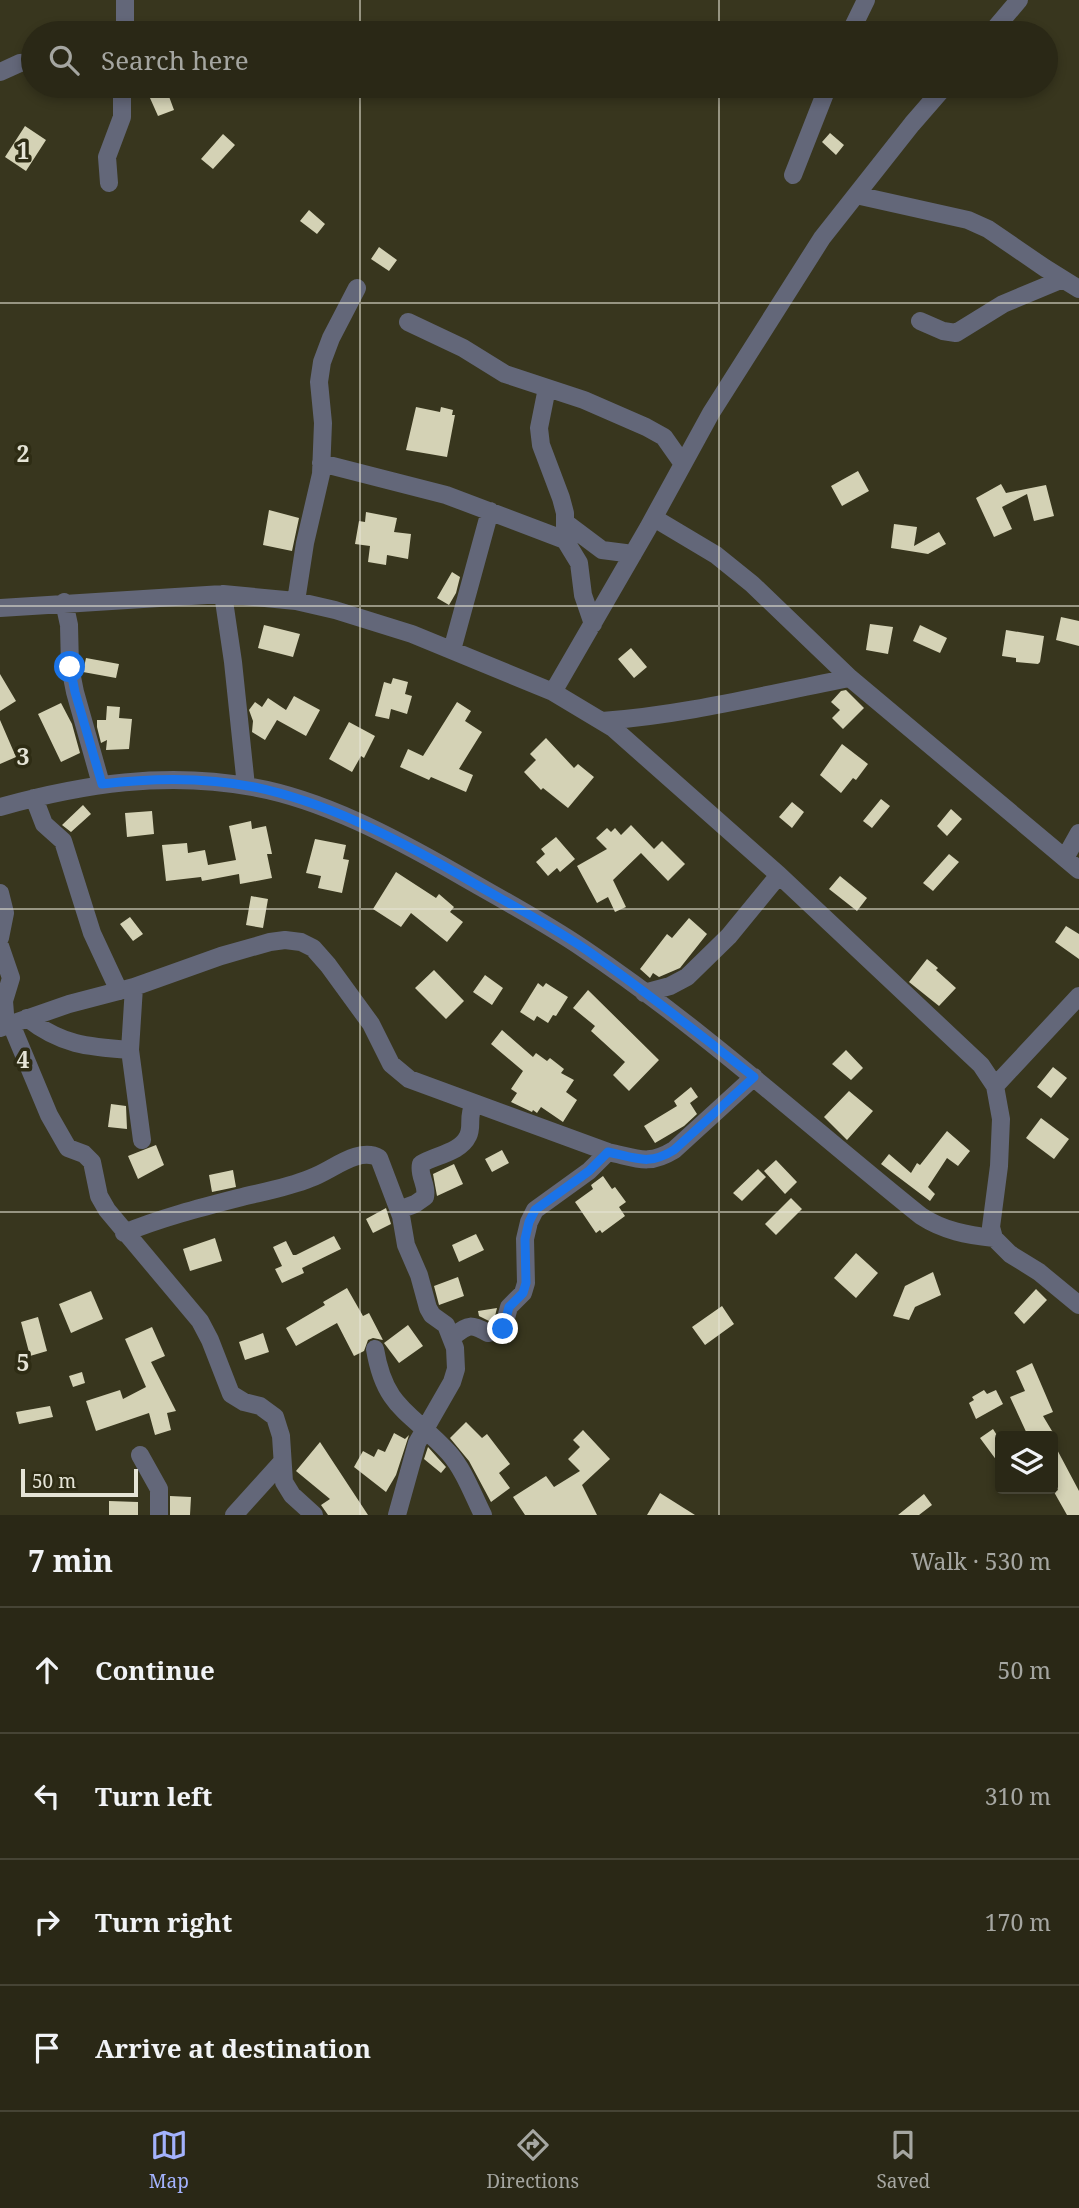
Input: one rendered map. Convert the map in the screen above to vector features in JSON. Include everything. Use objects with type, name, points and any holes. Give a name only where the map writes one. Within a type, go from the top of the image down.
[{"type":"street","points":[[125,0],[125,21]]},
{"type":"street","points":[[856,21],[866,0]]},
{"type":"street","points":[[1001,21],[1019,0]]},
{"type":"street","points":[[0,72],[21,63]]},
{"type":"street","points":[[109,183],[106,164],[122,117],[122,98]]},
{"type":"street","points":[[793,175],[823,98]]},
{"type":"street","points":[[553,692],[654,518],[711,413],[822,238],[935,98]]},
{"type":"street","points":[[856,195],[968,220],[988,229],[1079,289]]},
{"type":"street","points":[[920,321],[943,331],[956,333],[1003,304],[1063,279]]},
{"type":"street","points":[[296,601],[321,463],[323,423],[319,382],[322,362],[331,338],[357,288]]},
{"type":"street","points":[[408,322],[463,348],[505,374],[584,400],[646,427],[664,438],[683,464]]},
{"type":"street","points":[[547,388],[541,413],[541,445],[561,498],[565,532],[579,563],[583,595],[593,624]]},
{"type":"street","points":[[321,463],[423,489],[565,532],[602,550],[633,554]]},
{"type":"street","points":[[452,650],[490,511]]},
{"type":"street","points":[[654,518],[716,555],[752,583],[849,678],[1072,864],[1079,833]]},
{"type":"street","points":[[223,594],[246,786]]},
{"type":"street","points":[[0,608],[223,594],[296,601],[335,610],[452,650],[553,692],[613,728],[779,875],[981,1065],[995,1086],[1001,1119],[999,1166],[991,1227],[994,1238],[1010,1254],[1039,1272],[1079,1304]]},
{"type":"street","points":[[64,603],[69,625],[70,667],[75,692],[102,784]]},
{"type":"street","points":[[602,721],[694,710],[849,678]]},
{"type":"street","points":[[0,807],[102,784],[169,780],[246,786],[328,810],[396,841],[585,949],[754,1077],[921,1216],[939,1228],[994,1238]]},
{"type":"street","points":[[34,798],[44,824],[64,841],[92,933],[126,989],[130,1050],[142,1140]]},
{"type":"street","points":[[644,993],[670,986],[687,977],[729,936],[779,875]]},
{"type":"street","points":[[0,893],[5,907],[0,938]]},
{"type":"street","points":[[11,1024],[126,989],[220,956],[285,940],[301,942],[313,948],[371,1024],[391,1064],[409,1079],[608,1152],[642,1160],[659,1159],[674,1150],[754,1077]]},
{"type":"street","points":[[0,946],[11,978],[4,1001],[49,1115],[68,1148],[84,1154],[92,1162],[99,1195],[124,1233],[200,1321],[231,1394],[244,1402],[260,1406],[275,1417],[281,1436],[284,1482],[287,1489],[314,1515]]},
{"type":"street","points":[[995,1086],[1079,996]]},
{"type":"street","points":[[11,1024],[44,1032],[72,1044],[130,1050]]},
{"type":"street","points":[[398,1210],[425,1197],[427,1189],[420,1172],[421,1164],[454,1149],[469,1136],[470,1112],[474,1104]]},
{"type":"street","points":[[452,1337],[468,1325],[488,1333],[503,1329],[509,1307],[523,1293],[526,1283],[525,1239],[535,1210],[589,1171],[608,1152]]},
{"type":"street","points":[[124,1233],[191,1210],[296,1184],[361,1154],[371,1153],[379,1158],[428,1308],[432,1315],[446,1325],[455,1348],[456,1369],[452,1382],[414,1450],[397,1515]]},
{"type":"street","points":[[376,1349],[382,1380],[394,1401],[450,1454],[483,1515]]},
{"type":"street","points":[[140,1455],[159,1489],[159,1515]]},
{"type":"street","points":[[234,1515],[281,1462]]},
{"type":"building","points":[[150,98],[170,98],[174,110],[158,116]]},
{"type":"building","points":[[25,126],[46,140],[26,171],[5,157]]},
{"type":"building","points":[[830,133],[844,145],[836,155],[822,142]]},
{"type":"building","points":[[223,134],[235,145],[213,169],[201,159]]},
{"type":"building","points":[[309,210],[325,224],[317,234],[300,221]]},
{"type":"building","points":[[379,247],[397,260],[389,271],[371,259]]},
{"type":"building","points":[[416,407],[440,412],[441,407],[453,410],[452,415],[455,415],[447,457],[406,450]]},
{"type":"building","points":[[858,471],[869,491],[842,506],[831,486]]},
{"type":"building","points":[[1001,484],[1006,493],[1046,485],[1054,516],[1034,521],[1027,494],[1002,507],[1012,529],[994,537],[976,498]]},
{"type":"building","points":[[269,510],[299,518],[292,551],[263,545]]},
{"type":"building","points":[[366,512],[397,518],[394,532],[411,534],[408,559],[387,555],[386,565],[368,562],[370,546],[355,544],[359,521],[365,522]]},
{"type":"building","points":[[894,524],[917,527],[914,546],[939,532],[946,544],[928,554],[891,548]]},
{"type":"building","points":[[452,572],[460,577],[456,593],[449,605],[437,598]]},
{"type":"building","points":[[1061,617],[1079,621],[1079,646],[1056,640]]},
{"type":"building","points":[[870,624],[893,627],[888,654],[866,650]]},
{"type":"building","points":[[264,625],[300,634],[293,657],[258,648]]},
{"type":"building","points":[[920,625],[947,638],[940,653],[913,641]]},
{"type":"building","points":[[1006,630],[1044,636],[1038,664],[1016,662],[1016,658],[1002,656]]},
{"type":"building","points":[[631,648],[647,667],[634,678],[618,659]]},
{"type":"building","points":[[86,658],[119,664],[116,678],[83,672]]},
{"type":"building","points":[[0,674],[16,701],[0,711]]},
{"type":"building","points":[[393,678],[408,682],[405,694],[412,696],[407,714],[391,709],[389,719],[375,716],[384,682],[391,684]]},
{"type":"building","points":[[846,690],[864,708],[843,729],[832,718],[840,710],[831,702],[841,691]]},
{"type":"building","points":[[294,696],[320,710],[306,736],[277,720],[265,740],[252,732],[253,721],[249,710],[255,702],[262,707],[268,698],[286,710]]},
{"type":"building","points":[[457,702],[471,711],[465,721],[482,732],[459,769],[473,775],[466,792],[400,767],[408,749],[423,756]]},
{"type":"building","points":[[61,703],[72,724],[80,753],[61,762],[38,714]]},
{"type":"building","points":[[107,706],[120,707],[119,718],[132,719],[129,749],[106,750],[107,740],[101,743],[97,720],[106,720]]},
{"type":"building","points":[[0,720],[16,757],[0,764]]},
{"type":"building","points":[[349,722],[375,736],[364,758],[361,756],[352,772],[329,759]]},
{"type":"building","points":[[546,738],[574,768],[578,764],[594,777],[568,808],[543,788],[541,790],[524,772],[536,760],[530,754]]},
{"type":"building","points":[[842,744],[868,764],[856,780],[853,778],[841,793],[820,775]]},
{"type":"building","points":[[881,799],[890,806],[872,828],[863,821]]},
{"type":"building","points":[[792,802],[804,812],[792,828],[779,817]]},
{"type":"building","points":[[83,805],[91,814],[71,832],[62,825]]},
{"type":"building","points":[[951,809],[962,819],[947,836],[937,826]]},
{"type":"building","points":[[152,811],[154,834],[127,837],[125,813]]},
{"type":"building","points":[[251,821],[252,829],[266,826],[272,854],[267,854],[272,878],[240,884],[239,874],[202,881],[201,877],[166,881],[162,845],[187,843],[188,853],[205,850],[208,865],[236,860],[229,826]]},
{"type":"building","points":[[631,825],[654,849],[662,841],[685,864],[668,881],[641,853],[613,880],[626,907],[615,912],[608,897],[597,903],[577,866],[607,849],[596,838],[607,828],[611,832],[615,828],[621,835]]},
{"type":"building","points":[[556,837],[575,859],[560,872],[557,868],[548,876],[536,862],[545,854],[541,849]]},
{"type":"building","points":[[315,839],[346,845],[343,859],[349,860],[342,893],[318,888],[321,876],[306,873]]},
{"type":"building","points":[[949,854],[959,862],[933,891],[923,883]]},
{"type":"building","points":[[396,872],[436,898],[439,894],[454,907],[450,912],[463,922],[447,942],[411,913],[401,927],[373,909]]},
{"type":"building","points":[[840,876],[867,898],[857,911],[829,889]]},
{"type":"building","points":[[251,896],[268,899],[263,928],[246,925]]},
{"type":"building","points":[[130,917],[143,934],[133,941],[120,924]]},
{"type":"building","points":[[689,918],[707,934],[680,968],[659,977],[653,973],[650,978],[640,969],[667,934],[672,938]]},
{"type":"building","points":[[1066,926],[1079,934],[1079,959],[1055,942]]},
{"type":"building","points":[[927,959],[956,988],[939,1006],[909,982]]},
{"type":"building","points":[[434,970],[464,1001],[446,1019],[415,988]]},
{"type":"building","points":[[485,975],[503,988],[492,1005],[473,992]]},
{"type":"building","points":[[538,983],[543,987],[546,983],[568,997],[548,1023],[537,1016],[534,1021],[520,1012]]},
{"type":"building","points":[[588,990],[659,1060],[629,1091],[613,1075],[625,1062],[591,1031],[595,1026],[573,1008]]},
{"type":"building","points":[[502,1030],[533,1057],[536,1053],[547,1061],[550,1058],[564,1069],[561,1073],[574,1080],[566,1092],[577,1100],[563,1122],[541,1107],[537,1113],[511,1102],[517,1093],[511,1089],[523,1071],[491,1044]]},
{"type":"building","points":[[846,1050],[863,1068],[851,1080],[832,1064]]},
{"type":"building","points":[[1053,1067],[1067,1078],[1051,1098],[1037,1087]]},
{"type":"building","points":[[691,1087],[698,1097],[690,1103],[697,1114],[684,1126],[655,1143],[644,1126],[677,1106],[674,1101]]},
{"type":"building","points":[[849,1091],[873,1111],[847,1140],[824,1117]]},
{"type":"building","points":[[111,1104],[126,1106],[127,1129],[108,1127]]},
{"type":"building","points":[[1041,1118],[1069,1139],[1054,1159],[1026,1138]]},
{"type":"building","points":[[947,1131],[970,1151],[958,1166],[947,1158],[928,1187],[935,1194],[930,1201],[881,1164],[889,1154],[911,1173]]},
{"type":"building","points":[[156,1145],[164,1165],[138,1179],[128,1156]]},
{"type":"building","points":[[502,1150],[509,1163],[492,1172],[485,1159]]},
{"type":"building","points":[[776,1160],[797,1182],[785,1194],[764,1171]]},
{"type":"building","points":[[454,1164],[463,1184],[437,1196],[433,1174]]},
{"type":"building","points":[[758,1169],[766,1177],[742,1201],[733,1193]]},
{"type":"building","points":[[233,1170],[236,1187],[212,1192],[209,1175]]},
{"type":"building","points":[[603,1176],[626,1202],[619,1207],[625,1216],[602,1233],[600,1230],[596,1233],[575,1202],[593,1189],[591,1185]]},
{"type":"building","points":[[791,1198],[802,1209],[776,1235],[765,1224]]},
{"type":"building","points":[[386,1208],[391,1224],[373,1233],[366,1219]]},
{"type":"building","points":[[476,1234],[484,1250],[459,1262],[452,1245]]},
{"type":"building","points":[[334,1236],[341,1249],[302,1268],[304,1273],[282,1283],[275,1269],[282,1266],[273,1247],[286,1241],[293,1255],[296,1255]]},
{"type":"building","points":[[215,1238],[222,1261],[190,1271],[183,1249]]},
{"type":"building","points":[[856,1253],[878,1273],[856,1298],[834,1278]]},
{"type":"building","points":[[933,1272],[941,1295],[915,1307],[909,1320],[893,1316],[905,1286]]},
{"type":"building","points":[[458,1277],[464,1296],[439,1305],[434,1286]]},
{"type":"building","points":[[347,1288],[363,1316],[369,1313],[383,1340],[368,1340],[364,1351],[354,1356],[337,1323],[296,1346],[286,1328],[325,1305],[323,1302]]},
{"type":"building","points":[[1036,1289],[1047,1300],[1024,1324],[1014,1313]]},
{"type":"building","points":[[91,1291],[103,1319],[71,1333],[59,1304]]},
{"type":"building","points":[[722,1306],[734,1324],[705,1345],[692,1327]]},
{"type":"building","points":[[497,1308],[494,1320],[489,1321],[479,1316],[478,1311]]},
{"type":"building","points":[[38,1317],[47,1351],[30,1356],[21,1322]]},
{"type":"building","points":[[408,1325],[423,1346],[399,1363],[384,1343]]},
{"type":"building","points":[[152,1327],[165,1356],[151,1362],[176,1411],[167,1413],[171,1430],[155,1435],[149,1413],[96,1431],[86,1401],[120,1390],[123,1399],[146,1387],[125,1339]]},
{"type":"building","points":[[263,1333],[269,1352],[245,1360],[239,1342]]},
{"type":"building","points":[[1032,1363],[1053,1412],[1043,1416],[1052,1431],[1026,1431],[1010,1397],[1025,1391],[1016,1371]]},
{"type":"building","points":[[82,1372],[85,1383],[73,1387],[69,1376]]},
{"type":"building","points":[[984,1390],[987,1394],[996,1390],[1003,1404],[976,1419],[969,1403],[974,1400],[972,1397]]},
{"type":"building","points":[[50,1406],[53,1417],[19,1424],[16,1412]]},
{"type":"building","points":[[466,1422],[482,1438],[487,1434],[510,1464],[499,1473],[510,1488],[491,1502],[469,1461],[450,1438]]},
{"type":"building","points":[[993,1429],[995,1458],[980,1438]]},
{"type":"building","points":[[583,1430],[610,1459],[582,1485],[597,1515],[525,1515],[513,1497],[546,1476],[554,1487],[580,1471],[568,1459],[580,1447],[573,1440]]},
{"type":"building","points":[[394,1433],[405,1439],[409,1435],[396,1475],[386,1492],[354,1467],[363,1451],[374,1457],[378,1449],[385,1452]]},
{"type":"building","points":[[320,1442],[368,1515],[328,1515],[321,1505],[330,1499],[296,1471]]},
{"type":"building","points":[[428,1447],[446,1467],[441,1473],[424,1459]]},
{"type":"building","points":[[1058,1451],[1079,1491],[1079,1515],[1067,1515],[1055,1494],[1058,1494]]},
{"type":"building","points":[[660,1493],[695,1515],[647,1515]]},
{"type":"building","points":[[924,1494],[932,1505],[919,1515],[898,1515]]},
{"type":"building","points":[[170,1496],[191,1497],[190,1515],[170,1515]]},
{"type":"building","points":[[109,1501],[138,1502],[138,1515],[109,1515]]},
{"type":"route","points":[[70,667],[102,784],[169,780],[220,782],[256,787],[328,810],[396,841],[585,949],[754,1077],[674,1150],[659,1159],[642,1160],[608,1152],[589,1171],[535,1210],[525,1239],[526,1283],[523,1293],[509,1307],[503,1329]]}]
